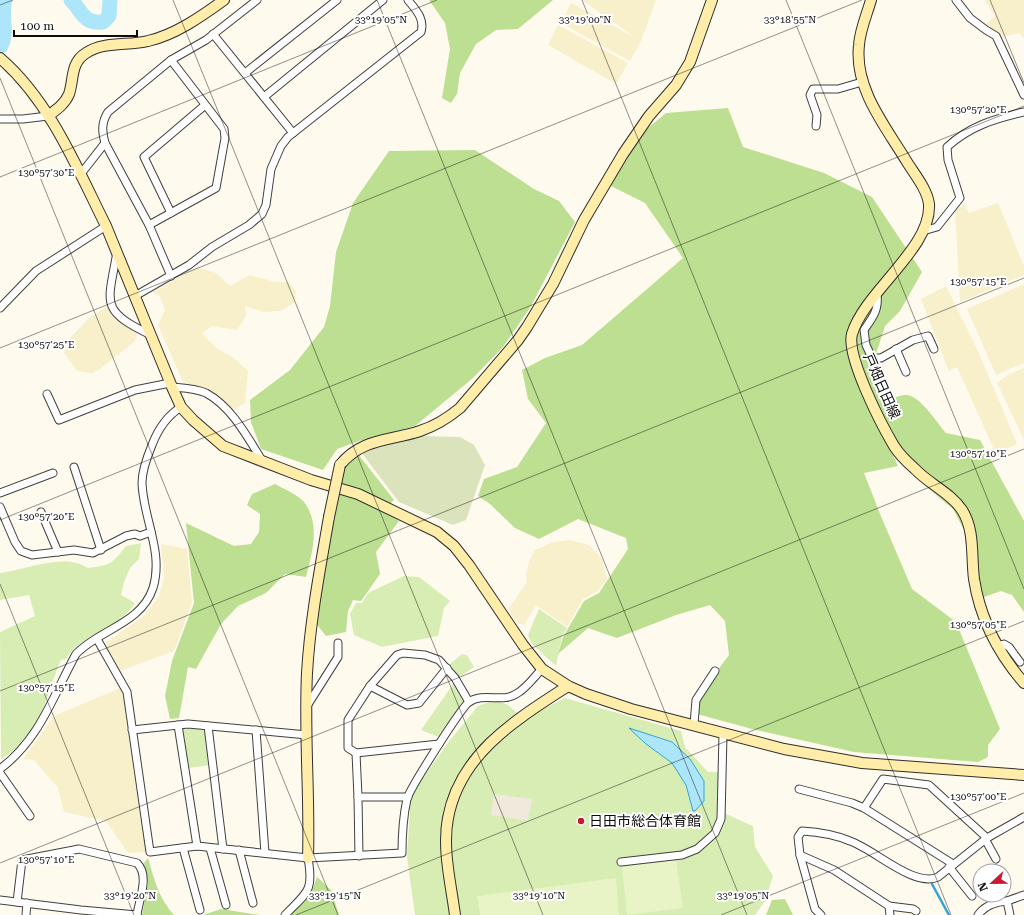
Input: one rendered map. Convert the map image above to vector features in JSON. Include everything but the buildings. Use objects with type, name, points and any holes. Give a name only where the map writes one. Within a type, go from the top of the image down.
[{"type":"street","points":[[0,119],[23,120],[48,116],[62,105],[69,94],[71,78],[76,64],[83,54],[92,49],[103,46],[148,41],[163,36],[224,0]]},
{"type":"street","points":[[172,276],[149,225],[105,143],[102,131],[104,119],[108,112],[171,60],[213,34],[257,0]]},
{"type":"street","points":[[246,73],[337,0]]},
{"type":"street","points":[[264,97],[383,0]]},
{"type":"street","points":[[135,296],[172,276],[212,246],[250,225],[262,214],[266,205],[271,169],[282,146],[293,133],[421,32],[424,24],[421,17],[408,0]]},
{"type":"street","points":[[285,915],[305,895],[310,887],[311,873],[308,858],[310,809],[307,735],[309,647],[329,517],[340,465],[349,454],[365,445],[420,431],[450,417],[518,340],[553,284],[584,220],[623,154],[649,116],[676,86],[690,62],[712,0]]},
{"type":"street","name":"戸畑日田線","points":[[871,0],[859,43],[859,64],[862,82],[876,113],[927,195],[929,213],[923,231],[861,314],[852,334],[851,346],[856,365],[895,447],[916,471],[952,499],[961,508],[966,516],[971,530],[977,598],[984,619],[1012,669],[1024,683]]},
{"type":"street","points":[[956,0],[970,18],[996,36],[1024,95]]},
{"type":"street","points":[[213,34],[293,133]]},
{"type":"street","points":[[2,60],[22,79],[48,116],[80,175],[106,226],[181,407],[207,434],[223,446],[263,462],[358,494],[437,532],[454,546],[469,565],[523,645],[542,669],[568,686],[586,694],[631,709],[694,724],[723,734],[784,749],[862,763],[1024,775]]},
{"type":"street","points":[[149,225],[216,188],[225,138],[224,129],[204,106],[171,60]]},
{"type":"street","points":[[816,126],[817,116],[810,95],[813,89],[838,89],[862,82]]},
{"type":"street","points":[[171,214],[144,157],[204,106]]},
{"type":"street","points":[[923,231],[937,227],[960,198],[948,160],[946,147],[962,134],[986,122],[1024,112]]},
{"type":"street","points":[[80,175],[105,143]]},
{"type":"street","points":[[0,308],[36,271],[106,226]]},
{"type":"street","points":[[117,252],[109,293],[111,307],[117,316],[131,326],[151,336]]},
{"type":"street","points":[[877,294],[878,303],[876,312],[864,330],[866,345],[872,358],[881,358],[913,340],[928,336],[934,349]]},
{"type":"street","points":[[896,349],[906,372]]},
{"type":"street","points":[[47,394],[59,420],[135,390],[171,385],[193,389],[205,393],[215,399],[231,414],[263,462]]},
{"type":"street","points":[[0,769],[9,763],[36,732],[76,654],[84,646],[117,628],[135,614],[145,603],[152,588],[157,566],[142,483],[145,460],[155,437],[167,417],[181,407]]},
{"type":"street","points":[[74,468],[101,550]]},
{"type":"street","points":[[0,493],[53,473]]},
{"type":"street","points":[[0,507],[15,542],[21,551],[32,555],[74,550],[93,553],[126,536],[135,534],[140,536],[151,532]]},
{"type":"street","points":[[41,512],[58,552]]},
{"type":"street","points":[[98,639],[127,692],[150,852],[196,846],[308,858],[402,854],[403,822],[408,797],[439,744],[469,702],[483,697],[506,697],[516,695],[542,669]]},
{"type":"street","points":[[307,706],[338,657],[338,643]]},
{"type":"street","points":[[998,646],[1004,644],[1009,647],[1020,662]]},
{"type":"street","points":[[439,744],[356,753],[348,748],[348,720],[370,686],[397,655],[403,653],[425,655],[439,660],[455,678],[469,702]]},
{"type":"street","points":[[370,686],[407,706],[413,705],[419,703],[447,668]]},
{"type":"street","points":[[694,724],[696,700],[715,671]]},
{"type":"street","points":[[455,915],[447,841],[448,818],[461,779],[477,755],[497,736],[520,717],[568,686]]},
{"type":"street","points":[[132,730],[178,725],[208,726],[307,735]]},
{"type":"street","points":[[178,725],[196,846]]},
{"type":"street","points":[[208,726],[223,849]]},
{"type":"street","points":[[256,730],[265,853]]},
{"type":"street","points":[[621,862],[682,855],[697,849],[715,833],[721,819],[723,734]]},
{"type":"street","points":[[356,753],[359,856]]},
{"type":"street","points":[[0,773],[30,816]]},
{"type":"street","points":[[864,808],[883,779],[929,785],[986,839],[996,859]]},
{"type":"street","points":[[799,789],[852,803],[864,808],[951,866],[972,896]]},
{"type":"street","points":[[358,797],[408,797]]},
{"type":"street","points":[[821,915],[816,909],[800,856],[798,837],[802,831],[851,841],[912,875],[932,880],[938,877],[986,839],[1024,817]]},
{"type":"street","points":[[183,848],[200,910]]},
{"type":"street","points":[[210,848],[226,905]]},
{"type":"street","points":[[0,900],[17,902],[27,903],[80,913],[137,915],[143,882],[142,868],[137,863],[79,849],[22,860],[17,902]]},
{"type":"street","points":[[239,850],[253,903]]},
{"type":"street","points":[[800,856],[834,870],[888,906],[914,909],[916,911]]},
{"type":"street","points":[[1012,899],[1024,895]]},
{"type":"street","points":[[26,915],[27,903]]},
{"type":"street","points":[[978,915],[984,908],[994,903]]},
{"type":"street","points":[[1007,903],[1010,915]]},
{"type":"street","points":[[888,906],[890,915]]},
{"type":"shaded area","points":[[582,0],[656,0],[641,41],[630,61],[561,23],[571,3],[636,38]]},
{"type":"shaded area","points":[[985,0],[1024,0],[1024,39],[1020,33],[1001,37],[986,24],[995,16]]},
{"type":"shaded area","points":[[558,25],[628,63],[616,84],[548,45]]},
{"type":"shaded area","points":[[998,203],[1024,266],[1024,275],[960,302],[955,209],[965,205],[969,213]]},
{"type":"shaded area","points":[[197,267],[216,273],[230,286],[250,275],[275,282],[289,282],[296,292],[295,302],[281,311],[263,312],[245,306],[246,316],[237,330],[212,326],[202,333],[216,348],[233,357],[248,371],[245,403],[232,411],[207,390],[183,382],[158,325],[165,310],[160,297],[153,292]]},
{"type":"shaded area","points":[[1024,284],[1024,363],[996,375],[967,309]]},
{"type":"shaded area","points":[[946,286],[978,351],[1017,444],[996,454],[957,367],[949,371],[921,299]]},
{"type":"shaded area","points":[[108,306],[115,319],[137,333],[135,341],[99,370],[92,373],[77,371],[64,353],[70,338],[90,317]]},
{"type":"shaded area","points":[[1024,368],[1024,440],[997,383],[1009,374]]},
{"type":"shaded area","points":[[570,540],[589,545],[602,559],[607,579],[598,591],[583,599],[567,627],[536,605],[524,625],[517,623],[508,609],[527,582],[526,574],[530,559],[535,550],[553,542]]},
{"type":"shaded area","points":[[161,544],[187,549],[192,602],[174,651],[120,671],[105,643],[144,616],[159,596],[164,578]]},
{"type":"shaded area","points":[[120,688],[124,694],[147,852],[128,853],[106,821],[64,812],[58,788],[34,760],[23,759],[54,716]]},
{"type":"shaded area","points":[[494,794],[532,799],[528,821],[491,815]]},
{"type":"green space","points":[[429,0],[553,0],[518,29],[496,30],[476,44],[460,73],[457,94],[451,103],[442,98],[450,49],[445,23]]},
{"type":"green space","points":[[728,108],[743,147],[824,173],[872,197],[922,272],[900,311],[885,326],[872,366],[891,399],[902,395],[911,396],[928,410],[946,433],[980,440],[1024,521],[1024,612],[1012,595],[1001,591],[981,598],[969,571],[964,530],[953,509],[924,485],[897,456],[874,417],[898,466],[864,473],[880,514],[912,589],[956,622],[1000,729],[988,745],[988,757],[978,762],[854,752],[752,729],[697,714],[701,697],[729,655],[725,621],[710,605],[676,615],[617,638],[588,628],[558,654],[563,637],[584,601],[599,593],[628,549],[626,538],[578,519],[539,539],[515,528],[490,504],[478,496],[484,479],[517,467],[546,423],[528,399],[522,370],[545,358],[582,345],[683,258],[645,203],[609,185],[642,133],[666,113]]},
{"type":"green space","points":[[475,150],[534,189],[559,201],[575,222],[530,308],[503,347],[473,378],[415,426],[359,441],[337,449],[323,470],[261,449],[251,422],[250,400],[290,370],[324,327],[330,306],[336,252],[353,203],[389,151]]},
{"type":"green space","points":[[419,436],[460,437],[474,445],[485,465],[466,520],[453,525],[399,502],[361,452]]},
{"type":"green space","points":[[358,454],[394,500],[390,504],[362,490],[341,483],[345,466]]},
{"type":"green space","points":[[275,484],[302,500],[309,511],[312,520],[314,539],[306,577],[285,574],[266,593],[238,606],[221,624],[196,669],[188,667],[179,718],[170,719],[165,696],[172,661],[194,603],[186,523],[234,546],[251,544],[259,532],[260,514],[247,505],[252,494]]},
{"type":"green space","points":[[338,492],[360,498],[399,521],[376,552],[380,574],[361,601],[353,600],[348,611],[346,632],[326,636],[315,622]]},
{"type":"green space","points":[[141,543],[139,559],[130,568],[124,582],[121,595],[135,603],[122,618],[78,645],[66,659],[61,660],[34,727],[15,749],[1,759],[0,632],[35,616],[29,595],[0,600],[0,573],[56,562],[78,563],[88,568],[102,566],[114,560],[126,546]]},
{"type":"green space","points":[[404,576],[419,577],[450,601],[444,608],[438,636],[382,647],[354,635],[350,614],[356,603],[362,603],[368,593]]},
{"type":"green space","points":[[539,609],[567,628],[562,636],[556,666],[532,644],[528,635]]},
{"type":"green space","points":[[462,654],[467,655],[474,667],[458,678],[450,664]]},
{"type":"green space","points":[[454,683],[466,703],[441,738],[421,730]]},
{"type":"green space","points":[[565,698],[681,731],[685,747],[708,772],[724,772],[726,814],[753,826],[755,847],[773,876],[765,901],[755,915],[415,915],[407,857],[411,795],[447,744],[478,706],[495,700],[508,705],[524,719]]},
{"type":"green space","points":[[198,727],[205,729],[210,765],[189,768],[183,729]]},
{"type":"green space","points":[[148,858],[155,881],[164,902],[174,915],[142,915],[148,884],[144,863]]},
{"type":"green space","points":[[676,858],[683,908],[627,915],[622,867]]},
{"type":"green space","points":[[317,877],[331,890],[339,915],[291,915],[311,893]]},
{"type":"green space","points":[[616,878],[619,915],[480,915],[477,896]]},
{"type":"green space","points":[[785,899],[793,915],[766,915],[772,900]]},
{"type":"green space","points":[[221,909],[260,915],[203,915]]},
{"type":"water","points":[[629,728],[672,742],[690,759],[704,781],[704,801],[695,811],[693,811],[686,785],[672,763],[646,744]]},
{"type":"waterway","points":[[0,47],[4,36],[3,11],[5,0]]},
{"type":"waterway","points":[[71,0],[87,19],[96,22],[103,22],[109,16],[110,0]]},
{"type":"waterway","points":[[932,884],[949,915]]},
{"type":"place","name":"日田市総合体育館","points":[[581,821]]}]
